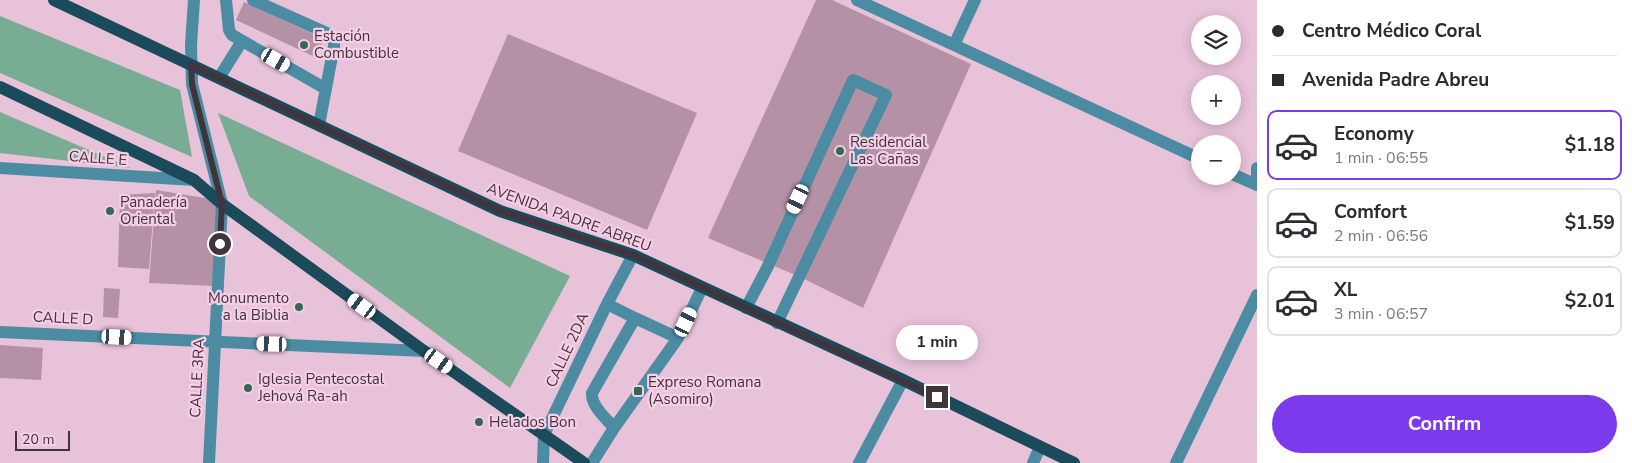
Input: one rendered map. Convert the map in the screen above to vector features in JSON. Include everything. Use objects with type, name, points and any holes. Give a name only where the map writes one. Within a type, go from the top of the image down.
[{"type":"main road","name":"AVENIDA PADRE ABREU","points":[[54,0],[500,211],[633,255],[903,380],[1074,463]]},
{"type":"main road","points":[[0,87],[194,180],[222,204],[424,351],[584,463]]},
{"type":"street","name":"CALLE 3RA","points":[[194,0],[192,84],[222,204],[209,463]]},
{"type":"street","points":[[226,0],[229,30],[232,35],[326,89]]},
{"type":"street","points":[[253,0],[329,34],[334,41],[319,126]]},
{"type":"street","points":[[857,0],[1191,155]]},
{"type":"street","points":[[954,45],[976,0]]},
{"type":"street","points":[[219,78],[242,41]]},
{"type":"street","points":[[746,308],[767,268],[853,80],[886,95],[777,323]]},
{"type":"street","name":"CALLE E","points":[[0,168],[194,180]]},
{"type":"street","points":[[1241,178],[1257,185],[1257,168]]},
{"type":"street","name":"CALLE 2DA","points":[[543,463],[544,435],[607,304],[633,255]]},
{"type":"street","points":[[592,463],[614,428],[678,338],[702,288]]},
{"type":"street","points":[[1176,463],[1257,295]]},
{"type":"street","points":[[607,304],[678,338]]},
{"type":"street","points":[[614,428],[595,404],[592,393],[635,318]]},
{"type":"street","name":"CALLE D","points":[[0,332],[424,351]]},
{"type":"street","points":[[859,463],[903,380]]},
{"type":"street","points":[[1033,463],[1040,447]]},
{"type":"green space","points":[[0,16],[180,90],[192,157],[0,73]]},
{"type":"green space","points":[[0,112],[131,168],[0,153]]},
{"type":"green space","points":[[218,113],[570,276],[510,388],[249,196]]},
{"type":"building","name":"Residencial Las Cañas","points":[[816,0],[832,0],[971,64],[863,308],[800,277],[708,238]]},
{"type":"building","points":[[244,2],[324,39],[315,57],[236,20]]},
{"type":"building","points":[[508,34],[697,113],[647,230],[458,151]]},
{"type":"building","points":[[156,190],[205,198],[217,203],[214,286],[149,283]]},
{"type":"building","points":[[155,193],[149,269],[118,267],[120,195]]},
{"type":"building","points":[[104,288],[120,289],[118,318],[103,317]]},
{"type":"building","points":[[0,345],[43,348],[41,380],[0,378]]},
{"type":"place","name":"Estación Combustible","points":[[304,45]]},
{"type":"place","name":"Residencial Las Cañas","points":[[840,151]]},
{"type":"place","name":"Panadería Oriental","points":[[110,211]]},
{"type":"place","name":"Monumento a la Biblia","points":[[299,307]]},
{"type":"place","name":"Iglesia Pentecostal Jehová Ra-ah","points":[[248,388]]},
{"type":"place","name":"Expreso Romana (Asomiro)","points":[[638,391]]},
{"type":"place","name":"Helados Bon","points":[[479,422]]},
{"type":"route","points":[[220,244],[222,204],[192,84],[191,65],[500,211],[633,255],[937,397]]}]
